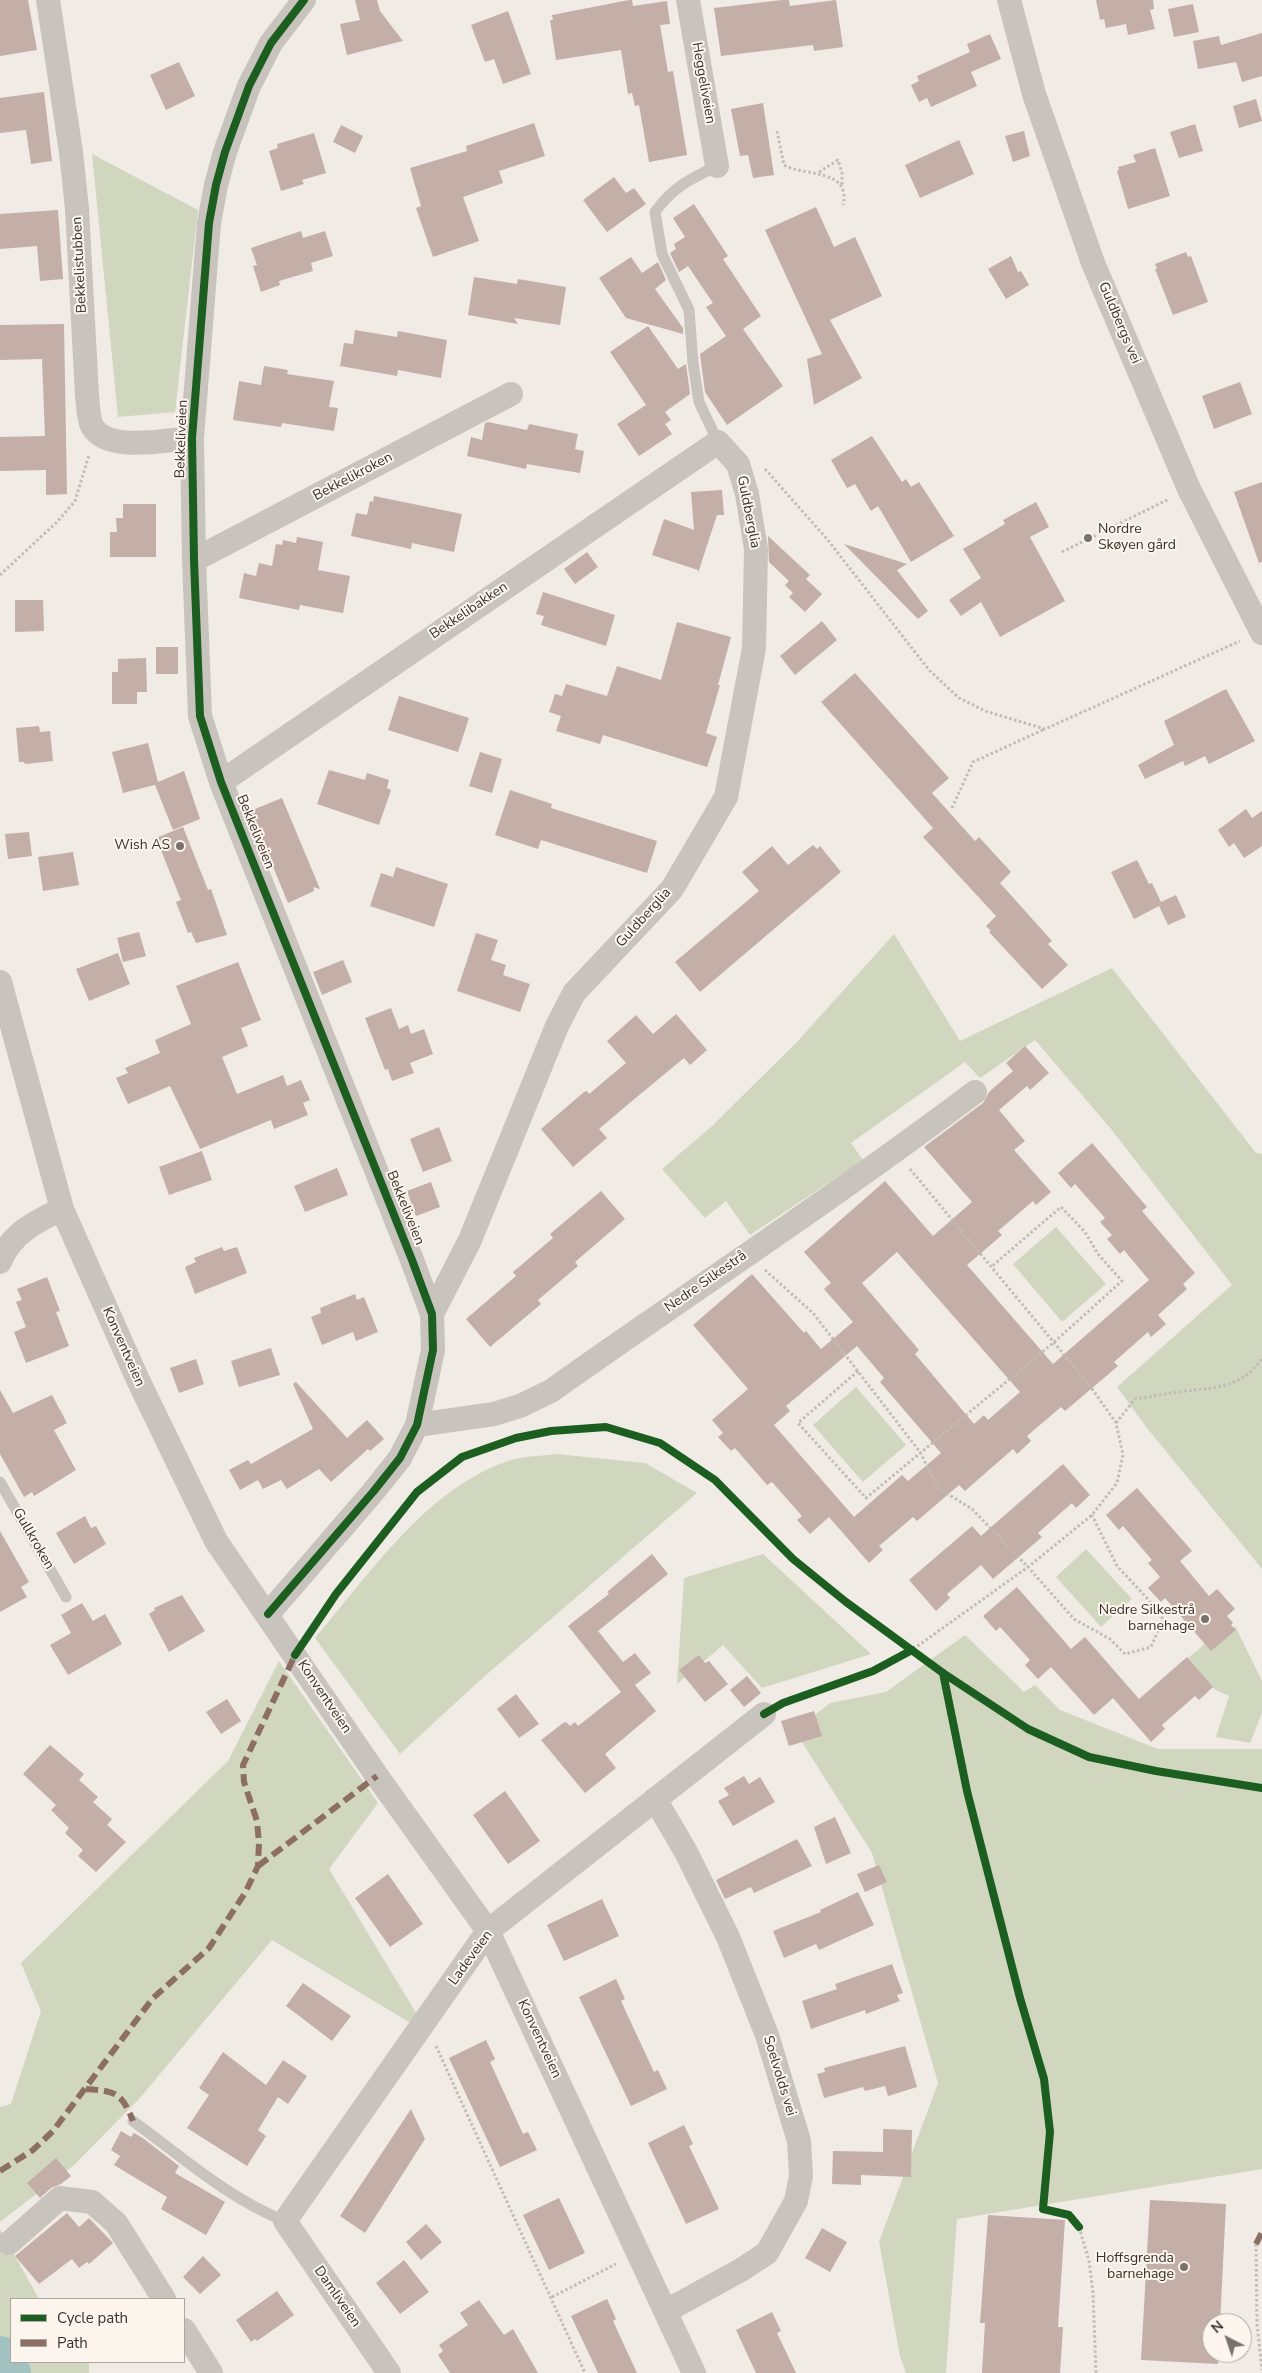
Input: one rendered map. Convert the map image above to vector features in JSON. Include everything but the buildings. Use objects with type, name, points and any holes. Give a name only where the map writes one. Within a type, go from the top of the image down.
[{"type":"street","name":"Bekkelistubben","points":[[48,0],[71,152],[77,209],[89,414],[92,426],[99,434]]},
{"type":"street","name":"Bekkeliveien","points":[[268,1614],[400,1458],[417,1425],[433,1350],[432,1314],[221,782],[200,716],[194,560],[192,438],[209,224],[216,185],[225,152],[249,86],[271,43],[304,0]]},
{"type":"street","name":"Heggeliveien","points":[[688,0],[717,166]]},
{"type":"street","name":"Guldbergs vei","points":[[1009,0],[1034,94],[1093,263],[1189,489],[1262,632]]},
{"type":"street","name":"Bekkelikroken","points":[[194,560],[511,394]]},
{"type":"street","points":[[99,434],[108,440],[120,443],[192,438]]},
{"type":"street","name":"Guldberglia","points":[[432,1314],[470,1240],[557,1026],[574,993],[672,889],[726,797],[754,638],[756,549],[746,494],[738,464],[718,442]]},
{"type":"street","name":"Bekkelibakken","points":[[221,782],[718,442]]},
{"type":"street","name":"Konventveien","points":[[0,982],[62,1209],[138,1380],[216,1541],[268,1614],[377,1776],[488,1931],[694,2373]]},
{"type":"street","name":"Nedre Silkestrå","points":[[417,1425],[494,1414],[520,1406],[551,1391],[746,1253],[896,1152],[975,1092]]},
{"type":"street","points":[[0,1262],[20,1233],[36,1222],[62,1209]]},
{"type":"street","name":"Ladeveien","points":[[285,2222],[488,1931],[764,1714]]},
{"type":"street","name":"Soelvolds vei","points":[[655,1799],[686,1852],[728,1937],[767,2035],[800,2141],[801,2176],[796,2201],[767,2253],[742,2270],[666,2311]]},
{"type":"street","points":[[9,2242],[60,2198],[92,2202],[116,2223],[163,2298]]},
{"type":"street","name":"Damliveien","points":[[285,2222],[389,2373]]},
{"type":"street","points":[[185,2332],[211,2373]]},
{"type":"lane","points":[[717,166],[687,180],[668,194],[655,212],[662,254],[689,310],[693,363],[700,402],[718,442]]},
{"type":"lane","name":"Gullkroken","points":[[0,1482],[66,1597]]},
{"type":"lane","points":[[133,2121],[230,2192],[262,2212],[285,2222]]},
{"type":"path","points":[[777,130],[784,164],[804,173],[819,172],[838,160],[842,173],[844,194],[842,205]]},
{"type":"path","points":[[819,172],[842,187]]},
{"type":"path","points":[[0,575],[57,522],[76,501],[90,450],[99,434]]},
{"type":"path","points":[[738,464],[766,469],[827,539],[929,670],[959,698],[985,711],[1045,729]]},
{"type":"path","points":[[1062,552],[1189,489]]},
{"type":"path","points":[[952,808],[973,762],[1262,632]]},
{"type":"path","points":[[896,1152],[1090,1386],[1116,1423],[1123,1455],[1117,1483],[1092,1515],[1028,1567],[904,1655]]},
{"type":"path","points":[[858,1371],[798,1423],[866,1498],[1053,1343],[1122,1281],[1098,1254],[1085,1232],[1060,1207],[992,1266]]},
{"type":"path","points":[[746,1253],[813,1313],[920,1452],[938,1488],[972,1509],[1028,1567],[1074,1619],[1110,1639],[1126,1654],[1151,1648],[1163,1620],[1146,1597],[1117,1566],[1092,1515]]},
{"type":"path","points":[[1116,1423],[1135,1399],[1179,1391],[1208,1390],[1241,1380],[1262,1359]]},
{"type":"path","points":[[904,1645],[920,1656]]},
{"type":"path","points":[[424,2024],[552,2297],[585,2373]]},
{"type":"path","points":[[1076,2224],[1089,2261],[1093,2293],[1096,2373]]},
{"type":"path","points":[[1256,2244],[1257,2324],[1262,2370]]},
{"type":"path","points":[[552,2297],[639,2253]]},
{"type":"green space","points":[[92,154],[198,210],[175,412],[118,417]]},
{"type":"green space","points":[[894,934],[960,1041],[1112,968],[1256,1153],[1262,1154],[1262,1569],[1147,1428],[1117,1387],[1232,1285],[1111,1129],[1035,1040],[980,1078],[965,1062],[851,1143],[863,1160],[750,1235],[726,1201],[705,1218],[662,1169],[712,1126],[797,1042]]},
{"type":"green space","points":[[1056,1227],[1106,1284],[1062,1322],[1013,1264]]},
{"type":"green space","points":[[856,1387],[906,1445],[863,1482],[813,1425]]},
{"type":"green space","points":[[556,1454],[645,1463],[697,1493],[478,1682],[400,1754],[315,1638],[402,1535],[453,1490],[481,1473],[511,1460]]},
{"type":"green space","points":[[1086,1549],[1132,1599],[1101,1627],[1056,1577]]},
{"type":"green space","points":[[763,1554],[871,1654],[762,1688],[723,1645],[677,1684],[684,1578]]},
{"type":"green space","points":[[1235,1626],[1262,1681],[1262,1713],[1250,1743],[1216,1737],[1229,1696],[1214,1689],[1188,1658],[1206,1643],[1210,1648]]},
{"type":"green space","points":[[965,1635],[1024,1692],[1035,1685],[1060,1710],[1158,1749],[1262,1749],[1262,2169],[957,2219],[946,2373],[906,2373],[900,2356],[879,2242],[938,2083],[872,1853],[795,1731],[830,1703],[886,1692]]},
{"type":"green space","points":[[279,1661],[378,1803],[329,1869],[418,2016],[409,2022],[272,1940],[139,2099],[74,2165],[0,2222],[0,2107],[11,2104],[41,2011],[21,1963],[228,1761]]},
{"type":"green space","points":[[0,2229],[38,2298],[10,2298],[10,2363],[89,2363],[89,2373],[0,2373]]},
{"type":"waterway","points":[[0,2358],[9,2373]]},
{"type":"marked path","points":[[0,2171],[33,2150],[53,2131],[153,1998],[209,1948],[245,1893],[258,1866],[259,1843],[257,1821],[244,1782],[243,1765],[295,1655]]},
{"type":"marked path","points":[[258,1866],[377,1776]]},
{"type":"marked path","points":[[86,2089],[117,2095],[125,2104],[133,2121]]},
{"type":"marked path","points":[[1256,2244],[1262,2232]]},
{"type":"cycle path","points":[[268,1614],[400,1458],[417,1425],[433,1350],[432,1314],[221,782],[200,716],[194,560],[192,438],[209,223],[216,185],[225,152],[249,86],[271,43],[304,0]]},
{"type":"cycle path","points":[[295,1655],[336,1594],[417,1492],[462,1457],[516,1438],[551,1431],[606,1427],[660,1443],[715,1480],[793,1559],[846,1602],[943,1673],[1028,1729],[1089,1757],[1156,1771],[1262,1788]]},
{"type":"cycle path","points":[[764,1714],[783,1703],[873,1671],[912,1650]]},
{"type":"cycle path","points":[[943,1673],[967,1791],[1020,1998],[1044,2079],[1050,2132],[1043,2209],[1069,2215],[1079,2227]]},
{"type":"place","name":"Nordre Skøyen gård","points":[[1088,538]]},
{"type":"place","name":"Wish AS","points":[[180,846]]},
{"type":"place","name":"Nedre Silkestrå barnehage","points":[[1205,1619]]},
{"type":"place","name":"Hoffsgrenda barnehage","points":[[1184,2267]]}]
